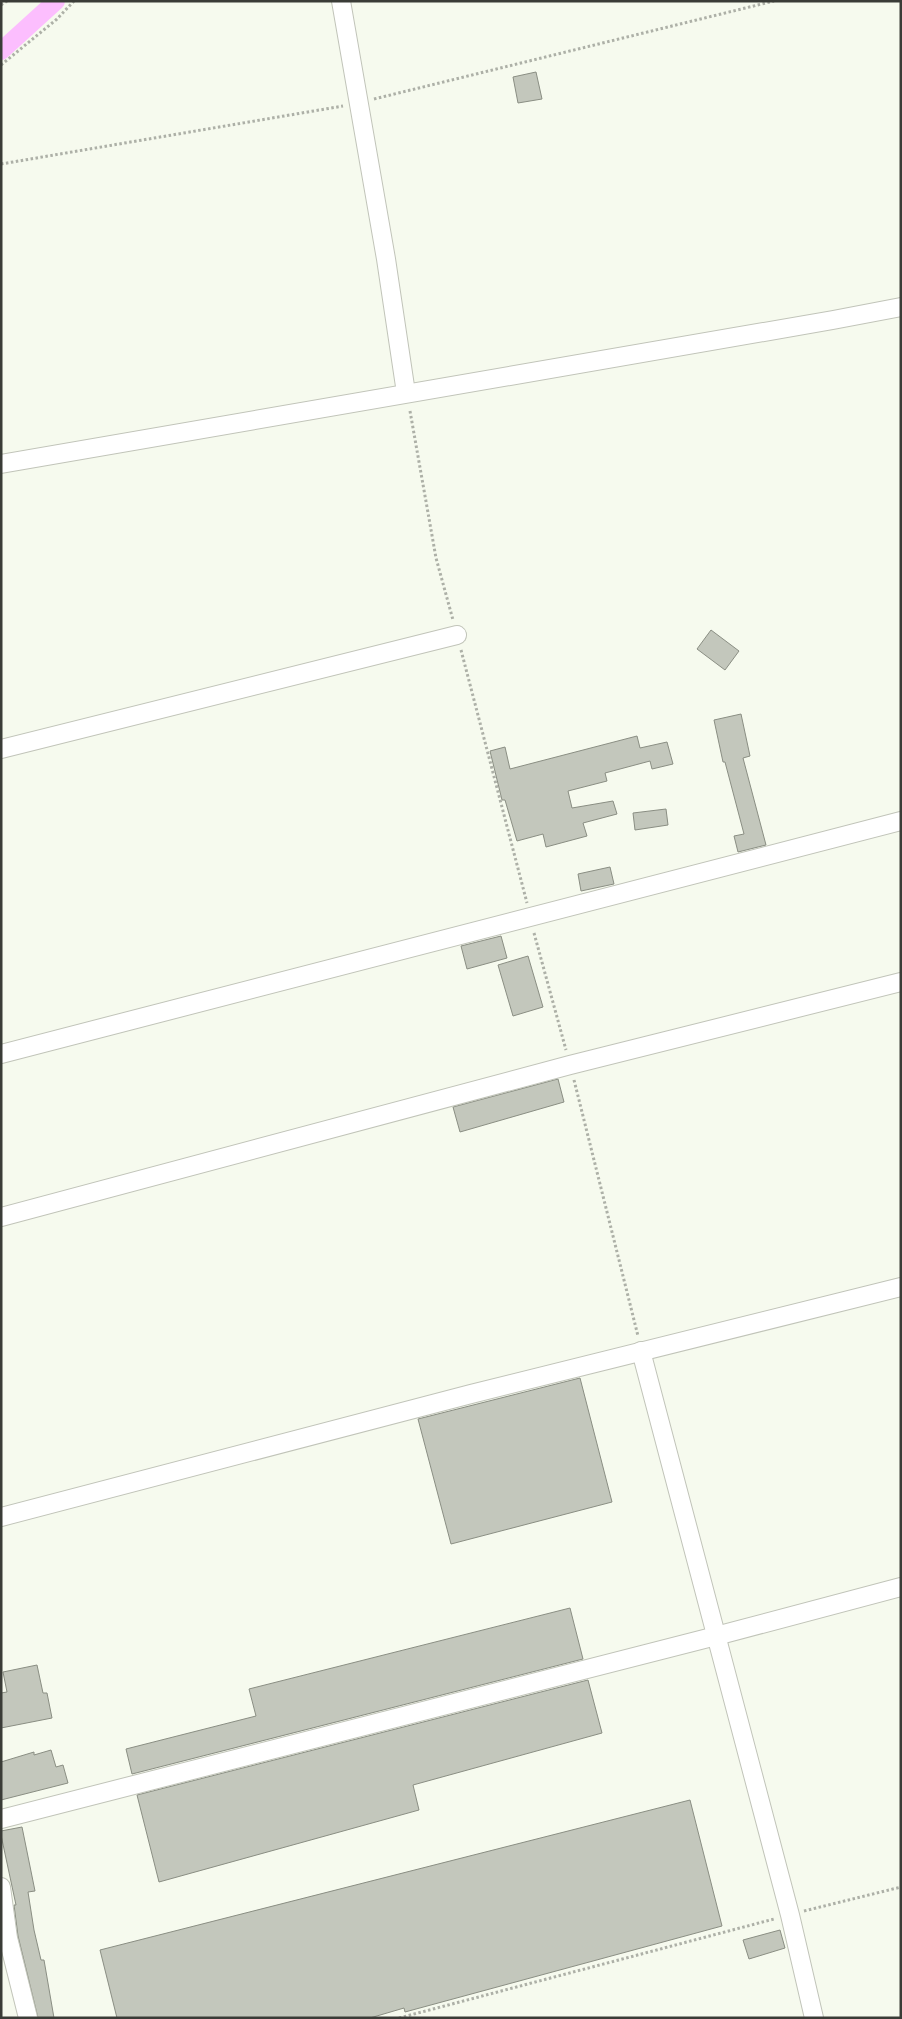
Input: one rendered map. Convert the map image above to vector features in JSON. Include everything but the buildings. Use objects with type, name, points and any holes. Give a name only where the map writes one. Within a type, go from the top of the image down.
[{"type":"street","points":[[341,1],[360,103],[406,393]]},
{"type":"street","points":[[1,464],[901,307]]},
{"type":"street","points":[[1,750],[457,634]]},
{"type":"street","points":[[1,1054],[532,922],[901,821]]},
{"type":"street","points":[[1,1217],[570,1065],[901,982]]},
{"type":"street","points":[[1,1517],[641,1351],[901,1287]]},
{"type":"street","points":[[641,1351],[790,1915],[814,2018]]},
{"type":"street","points":[[1,1819],[901,1587]]},
{"type":"street","points":[[1,1888],[8,1938],[28,2018]]},
{"type":"path","points":[[1,4],[7,1]]},
{"type":"path","points":[[1,65],[57,19],[74,1]]},
{"type":"path","points":[[1,164],[360,103],[774,1]]},
{"type":"path","points":[[406,393],[436,558],[570,1065],[641,1351]]},
{"type":"path","points":[[399,2018],[901,1887]]},
{"type":"waterway","points":[[1,51],[56,1]]}]
